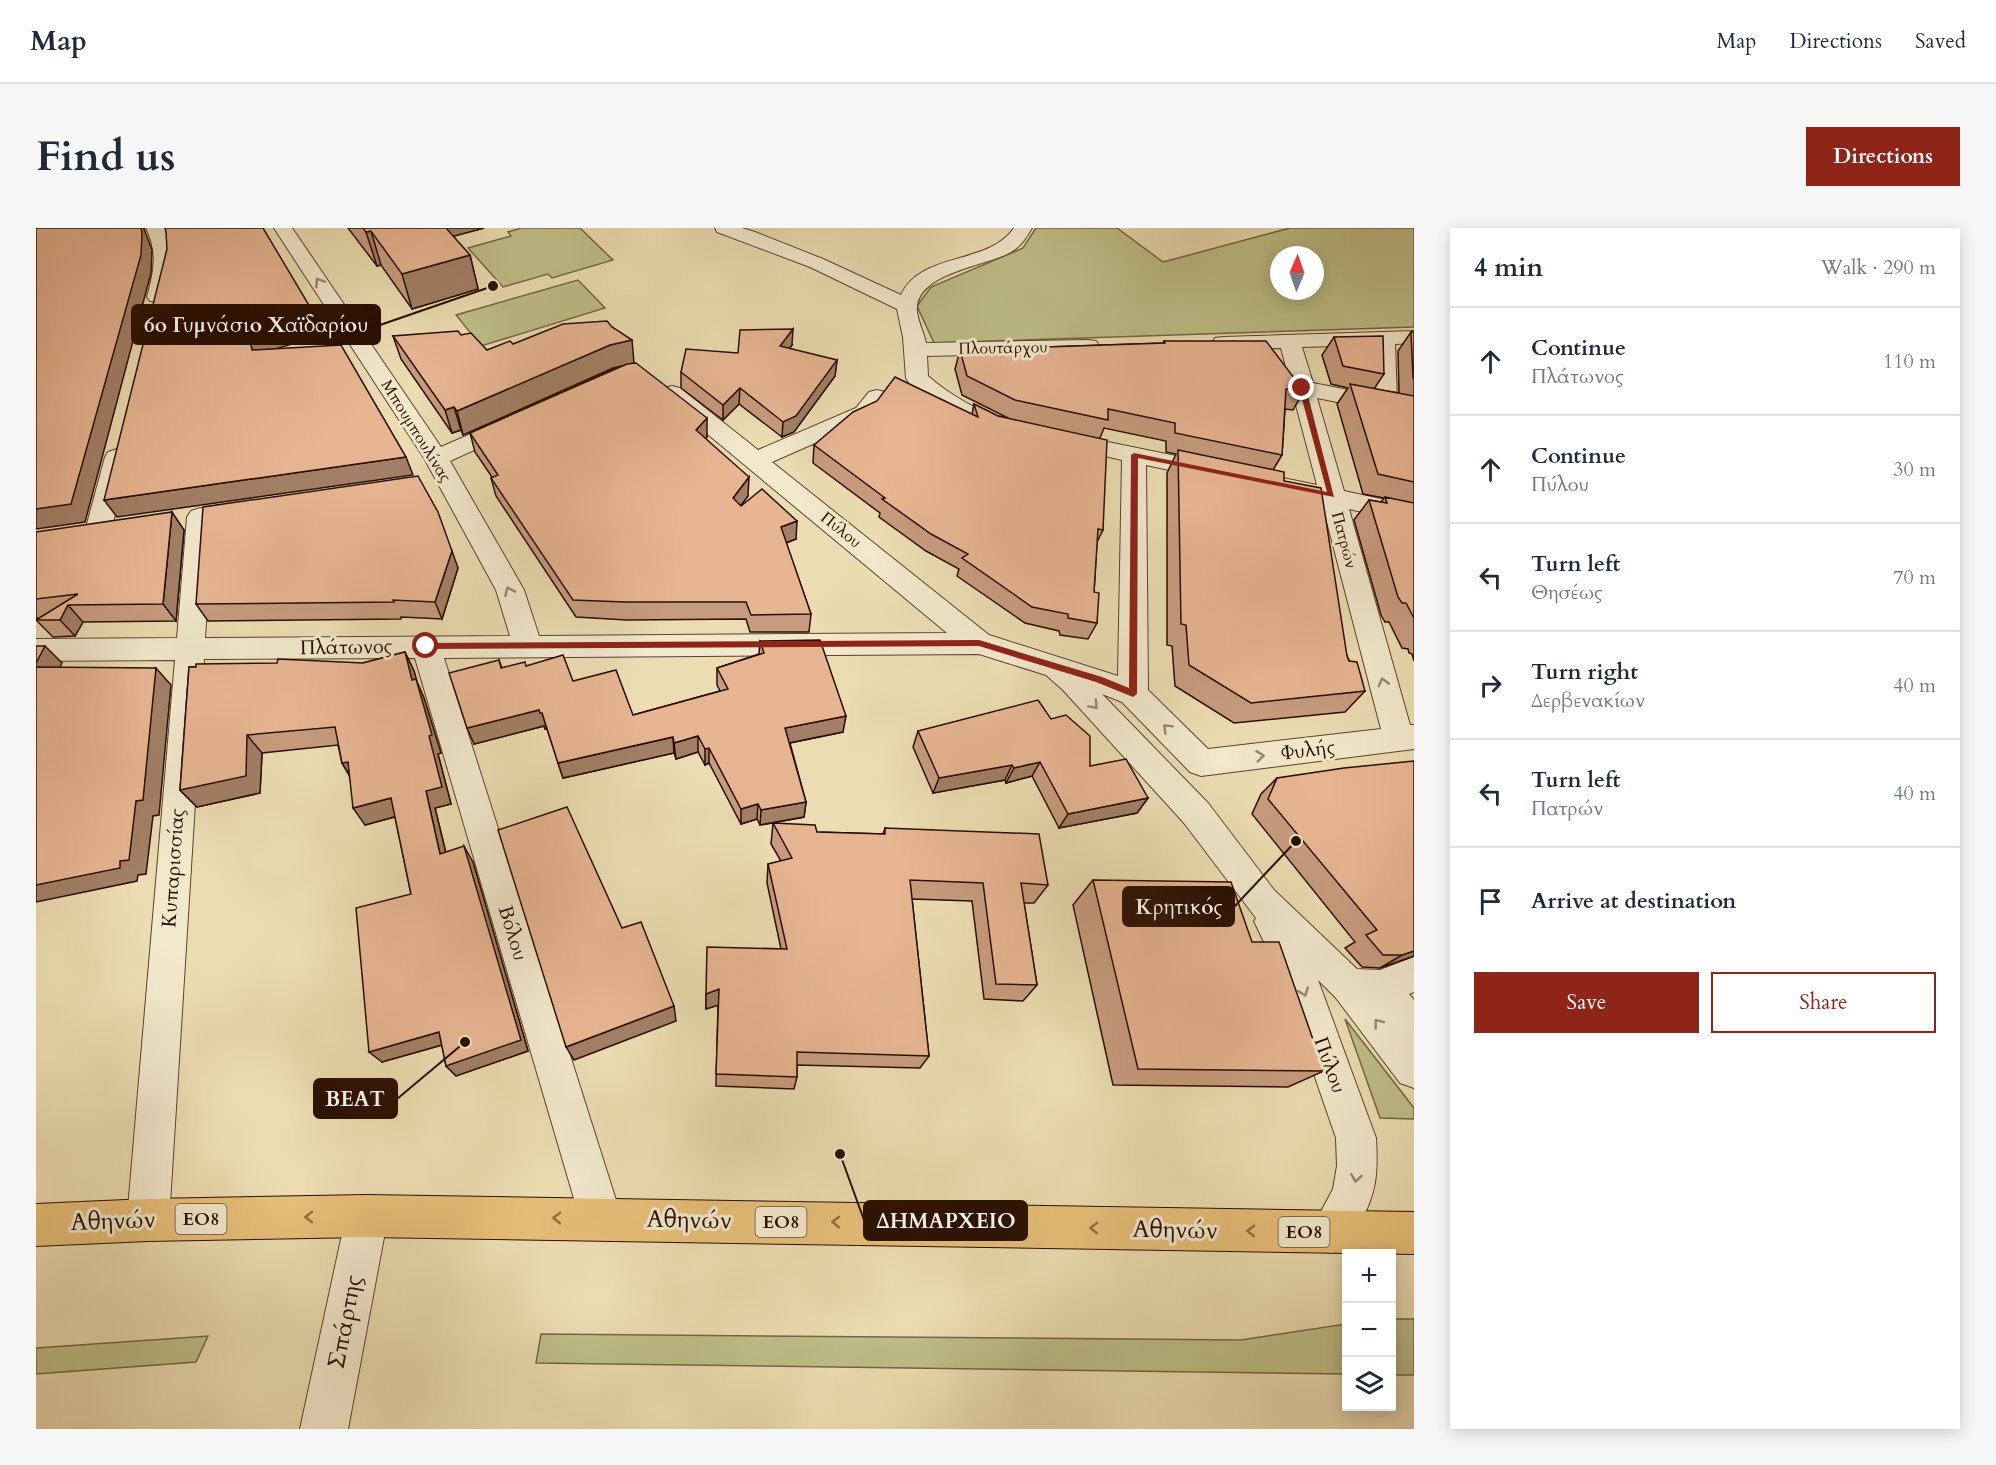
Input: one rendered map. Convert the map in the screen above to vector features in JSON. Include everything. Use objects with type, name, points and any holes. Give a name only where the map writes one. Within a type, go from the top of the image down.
[{"type":"highway","name":"Αθηνών","points":[[36,1225],[148,1220],[367,1216],[1414,1233]]},
{"type":"street","points":[[152,318],[166,256],[164,244],[155,228]]},
{"type":"street","name":"Μπουμπουλίνας","points":[[284,228],[510,590],[528,646]]},
{"type":"street","points":[[724,228],[782,247],[840,272],[906,306]]},
{"type":"street","points":[[1023,228],[1015,240],[1002,248],[948,268],[925,280],[913,291],[906,306],[916,350],[917,378],[930,390],[1001,427],[1414,515]]},
{"type":"street","points":[[1208,343],[1414,337]]},
{"type":"street","points":[[1384,338],[1386,405]]},
{"type":"street","name":"Πατρών","points":[[1290,341],[1332,496],[1406,738]]},
{"type":"street","name":"Πλουτάρχου","points":[[916,350],[1114,346]]},
{"type":"street","name":"Πύλου","points":[[651,376],[979,643],[1099,680],[1133,694],[1202,763]]},
{"type":"street","points":[[1302,388],[1414,410]]},
{"type":"street","points":[[756,460],[864,413],[877,397]]},
{"type":"street","points":[[436,474],[529,416]]},
{"type":"street","points":[[98,531],[121,441]]},
{"type":"street","points":[[1133,694],[1134,455]]},
{"type":"street","name":"Κυπαρισσίας","points":[[148,1220],[188,649],[200,517]]},
{"type":"street","name":"Πλάτωνος","points":[[36,650],[979,643]]},
{"type":"street","name":"Βόλου","points":[[426,646],[601,1219]]},
{"type":"street","name":"Πύλου","points":[[1052,665],[1073,682],[1196,813],[1262,901],[1297,973],[1356,1138],[1357,1166],[1353,1195],[1331,1232]]},
{"type":"street","name":"Φυλής","points":[[1202,763],[1406,738]]},
{"type":"street","points":[[1196,813],[1195,789],[1202,763]]},
{"type":"street","name":"Πύλου","points":[[1262,901],[1364,987],[1414,1069]]},
{"type":"street","points":[[1364,987],[1414,974]]},
{"type":"street","points":[[1364,987],[1414,1029]]},
{"type":"street","name":"Σπάρτης","points":[[324,1429],[367,1216]]},
{"type":"green space","points":[[521,228],[580,228],[613,260],[552,278],[548,274],[503,287],[468,248],[511,236],[508,232]]},
{"type":"green space","points":[[1036,228],[1117,228],[1163,262],[1290,228],[1414,228],[1414,327],[934,343],[917,306],[931,287],[1023,248]]},
{"type":"green space","points":[[578,280],[605,308],[481,346],[456,315]]},
{"type":"green space","points":[[1345,1019],[1414,1108],[1414,1119],[1380,1118]]},
{"type":"green space","points":[[1396,1319],[1414,1319],[1414,1375],[1396,1375]]},
{"type":"green space","points":[[1342,1325],[1342,1374],[536,1363],[541,1334],[1241,1340]]},
{"type":"green space","points":[[208,1336],[196,1362],[36,1374],[36,1348]]},
{"type":"building","points":[[36,228],[141,228],[142,233],[141,255],[71,504],[36,509]]},
{"type":"building","points":[[165,228],[263,228],[316,317],[249,336],[252,350],[341,345],[406,457],[104,500],[167,249]]},
{"type":"building","points":[[363,228],[446,228],[470,255],[402,274],[371,231],[366,232]]},
{"type":"building","points":[[607,321],[632,340],[610,345],[457,411],[454,407],[445,410],[393,336],[458,331],[461,335],[471,333],[487,350],[510,341],[513,344],[563,324]]},
{"type":"building","points":[[793,329],[780,346],[837,360],[796,416],[783,422],[740,388],[723,405],[681,372],[686,349],[738,353],[740,330]]},
{"type":"building","points":[[1411,332],[1414,332],[1414,379],[1413,378]]},
{"type":"building","points":[[1383,336],[1384,374],[1343,366],[1334,337]]},
{"type":"building","points":[[1164,341],[1266,341],[1304,391],[1286,389],[1282,455],[1175,433],[1175,423],[1108,409],[1108,420],[1015,400],[967,376],[960,350],[1165,343]]},
{"type":"building","points":[[636,363],[707,418],[696,430],[749,477],[733,498],[741,506],[762,489],[797,521],[781,527],[811,614],[751,615],[746,602],[573,600],[491,478],[498,475],[470,433],[627,364]]},
{"type":"building","points":[[895,377],[978,417],[974,404],[998,416],[1107,440],[1103,530],[1098,529],[1094,592],[1099,593],[1097,623],[1068,618],[1068,614],[1032,607],[962,558],[968,554],[931,534],[882,499],[885,498],[814,445],[853,412],[877,401]]},
{"type":"building","points":[[1350,384],[1414,396],[1414,482],[1378,474]]},
{"type":"building","points":[[1178,450],[1284,472],[1284,481],[1321,488],[1347,656],[1349,661],[1357,662],[1365,691],[1251,703],[1189,665],[1186,625],[1181,624]]},
{"type":"building","points":[[418,476],[438,512],[452,551],[435,602],[393,600],[394,602],[196,604],[203,507]]},
{"type":"building","points":[[1385,497],[1414,503],[1414,618],[1406,603],[1402,603],[1398,597],[1369,500],[1387,503]]},
{"type":"building","points":[[172,512],[163,604],[68,605],[60,620],[36,620],[78,594],[36,599],[36,532]]},
{"type":"building","points":[[820,640],[846,716],[785,728],[806,802],[761,810],[758,804],[741,809],[709,748],[705,749],[698,736],[674,743],[673,737],[558,763],[542,713],[539,710],[467,728],[449,673],[499,660],[501,668],[525,662],[526,666],[563,655],[573,681],[616,670],[633,715],[728,689],[717,668],[764,653],[760,641]]},
{"type":"building","points":[[36,646],[45,646],[36,663]]},
{"type":"building","points":[[405,652],[412,680],[416,679],[432,735],[429,736],[442,787],[426,791],[440,854],[464,846],[521,1040],[446,1066],[439,1032],[369,1052],[356,908],[411,894],[391,798],[353,808],[348,762],[342,763],[335,727],[247,735],[246,776],[180,790],[189,667],[196,667],[196,664],[277,663],[278,659],[363,663]]},
{"type":"building","points":[[36,667],[156,668],[143,800],[136,801],[129,860],[120,861],[120,868],[36,885]]},
{"type":"building","points":[[1038,700],[1051,719],[1066,715],[1090,736],[1090,766],[1126,759],[1148,798],[1068,814],[1040,762],[1014,768],[1012,765],[939,778],[918,731]]},
{"type":"building","points":[[1414,761],[1414,951],[1402,955],[1383,955],[1366,935],[1377,930],[1268,799],[1277,778]]},
{"type":"building","points":[[567,807],[622,928],[641,922],[674,1006],[566,1047],[498,830]]},
{"type":"building","points":[[773,823],[815,825],[817,832],[885,834],[885,828],[1039,834],[1048,885],[1021,883],[1037,985],[996,984],[983,883],[910,880],[929,1056],[797,1052],[797,1077],[716,1074],[719,989],[706,994],[707,947],[787,949],[768,864],[792,858]]},
{"type":"building","points":[[1093,880],[1231,882],[1252,942],[1279,942],[1324,1071],[1138,1069]]},
{"type":"place","name":"6ο Γυμνάσιο Χαϊδαρίου","points":[[493,286]]},
{"type":"place","name":"Κρητικός","points":[[1296,841]]},
{"type":"place","name":"ΒΕΑΤ","points":[[465,1042]]},
{"type":"place","name":"ΔΗΜΑΡΧΕΙΟ","points":[[840,1154]]},
{"type":"route","points":[[426,646],[979,643],[1099,680],[1133,694],[1134,455],[1332,496],[1302,388]]}]
